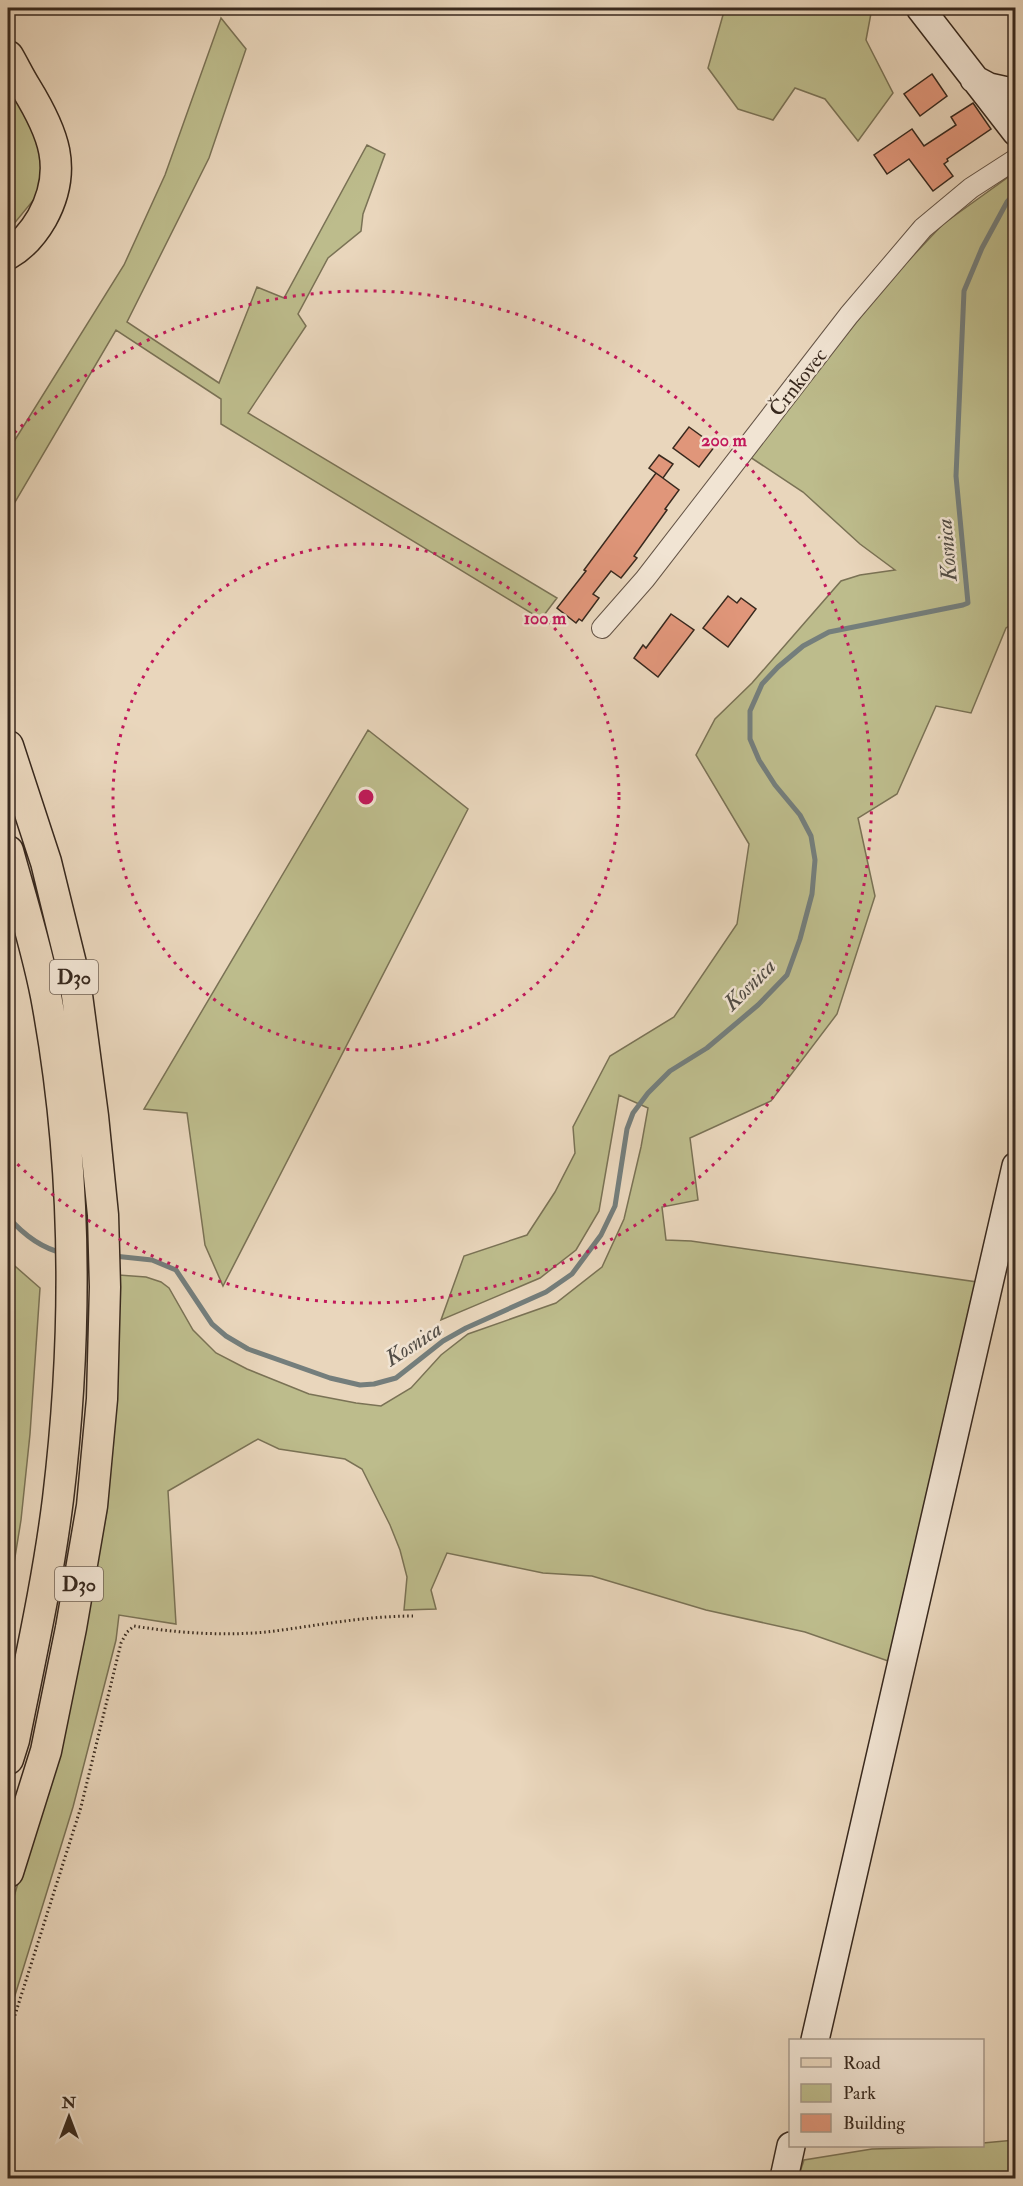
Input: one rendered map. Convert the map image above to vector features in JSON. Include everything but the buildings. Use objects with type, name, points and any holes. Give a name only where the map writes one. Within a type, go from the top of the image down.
[{"type":"main road","points":[[920,8],[1016,132]]},
{"type":"main road","points":[[8,56],[15,76],[50,130],[55,147],[56,173],[49,206],[39,224],[27,240],[8,254]]},
{"type":"main road","points":[[974,78],[989,87],[1016,93]]},
{"type":"main road","name":"D30","points":[[8,746],[46,862],[75,980],[103,1215],[105,1287],[102,1399],[90,1517],[71,1628],[46,1751],[8,1872]]},
{"type":"main road","name":"D30","points":[[8,851],[46,996],[63,1113],[71,1215],[67,1398],[58,1500],[38,1620],[8,1760]]},
{"type":"main road","points":[[815,2039],[1016,1166]]},
{"type":"main road","points":[[783,2178],[791,2147]]},
{"type":"street","name":"Črnkovec","points":[[602,628],[645,579],[849,315],[923,228],[971,188],[1016,159]]},
{"type":"path","points":[[8,2037],[81,1807],[121,1643],[127,1632],[134,1626],[201,1633],[265,1632],[380,1617],[413,1616]]},
{"type":"green space","points":[[730,8],[872,8],[866,40],[893,93],[858,141],[825,99],[795,88],[773,120],[738,109],[708,68],[723,15]]},
{"type":"green space","points":[[221,18],[246,49],[209,158],[127,322],[219,383],[257,287],[284,298],[367,145],[385,154],[363,214],[361,231],[328,258],[298,314],[306,326],[248,413],[557,598],[541,619],[221,424],[221,399],[116,330],[8,514],[8,451],[124,265],[165,175]]},
{"type":"green space","points":[[8,84],[16,94],[41,148],[42,175],[36,197],[8,231]]},
{"type":"green space","points":[[1014,173],[1015,622],[1006,628],[971,713],[936,706],[897,794],[858,818],[875,896],[837,1014],[771,1101],[690,1138],[698,1200],[662,1207],[666,1240],[691,1241],[977,1282],[891,1662],[805,1632],[706,1610],[592,1576],[543,1573],[447,1553],[431,1590],[436,1609],[404,1610],[407,1577],[400,1550],[362,1469],[345,1459],[279,1449],[258,1439],[168,1491],[176,1624],[119,1615],[116,1640],[73,1807],[8,2018],[8,1917],[56,1754],[84,1634],[107,1510],[116,1403],[119,1275],[146,1277],[161,1282],[169,1288],[193,1330],[216,1353],[247,1369],[309,1394],[381,1406],[411,1388],[441,1355],[468,1334],[556,1303],[602,1267],[624,1219],[648,1108],[619,1095],[599,1211],[576,1250],[540,1278],[441,1320],[464,1256],[527,1235],[555,1192],[575,1153],[573,1127],[610,1056],[674,1017],[737,924],[749,844],[696,755],[715,719],[752,683],[841,581],[860,575],[895,570],[860,544],[803,492],[750,457],[776,421],[892,278],[943,224]]},
{"type":"green space","points":[[368,730],[468,809],[223,1286],[205,1245],[187,1113],[144,1109]]},
{"type":"green space","points":[[8,1260],[40,1288],[30,1434],[21,1520],[8,1600]]},
{"type":"green space","points":[[1015,2140],[1015,2178],[798,2178],[804,2160],[872,2149],[984,2147],[984,2143]]},
{"type":"waterway","name":"Kosnica","points":[[114,1256],[152,1260],[176,1270],[212,1324],[226,1336],[248,1349],[330,1378],[360,1385],[396,1378],[443,1341],[466,1328],[546,1292],[572,1274],[601,1235],[615,1206],[627,1129],[633,1113],[648,1093],[670,1071],[707,1048],[758,1005],[787,975],[800,939],[812,894],[815,860],[811,836],[800,815],[775,785],[759,760],[750,739],[750,711],[762,684],[803,646],[829,632],[968,603],[956,476],[964,291],[982,248],[1007,202],[1016,192]]},
{"type":"waterway","name":"Kosnica","points":[[8,1217],[32,1240],[63,1253]]}]
